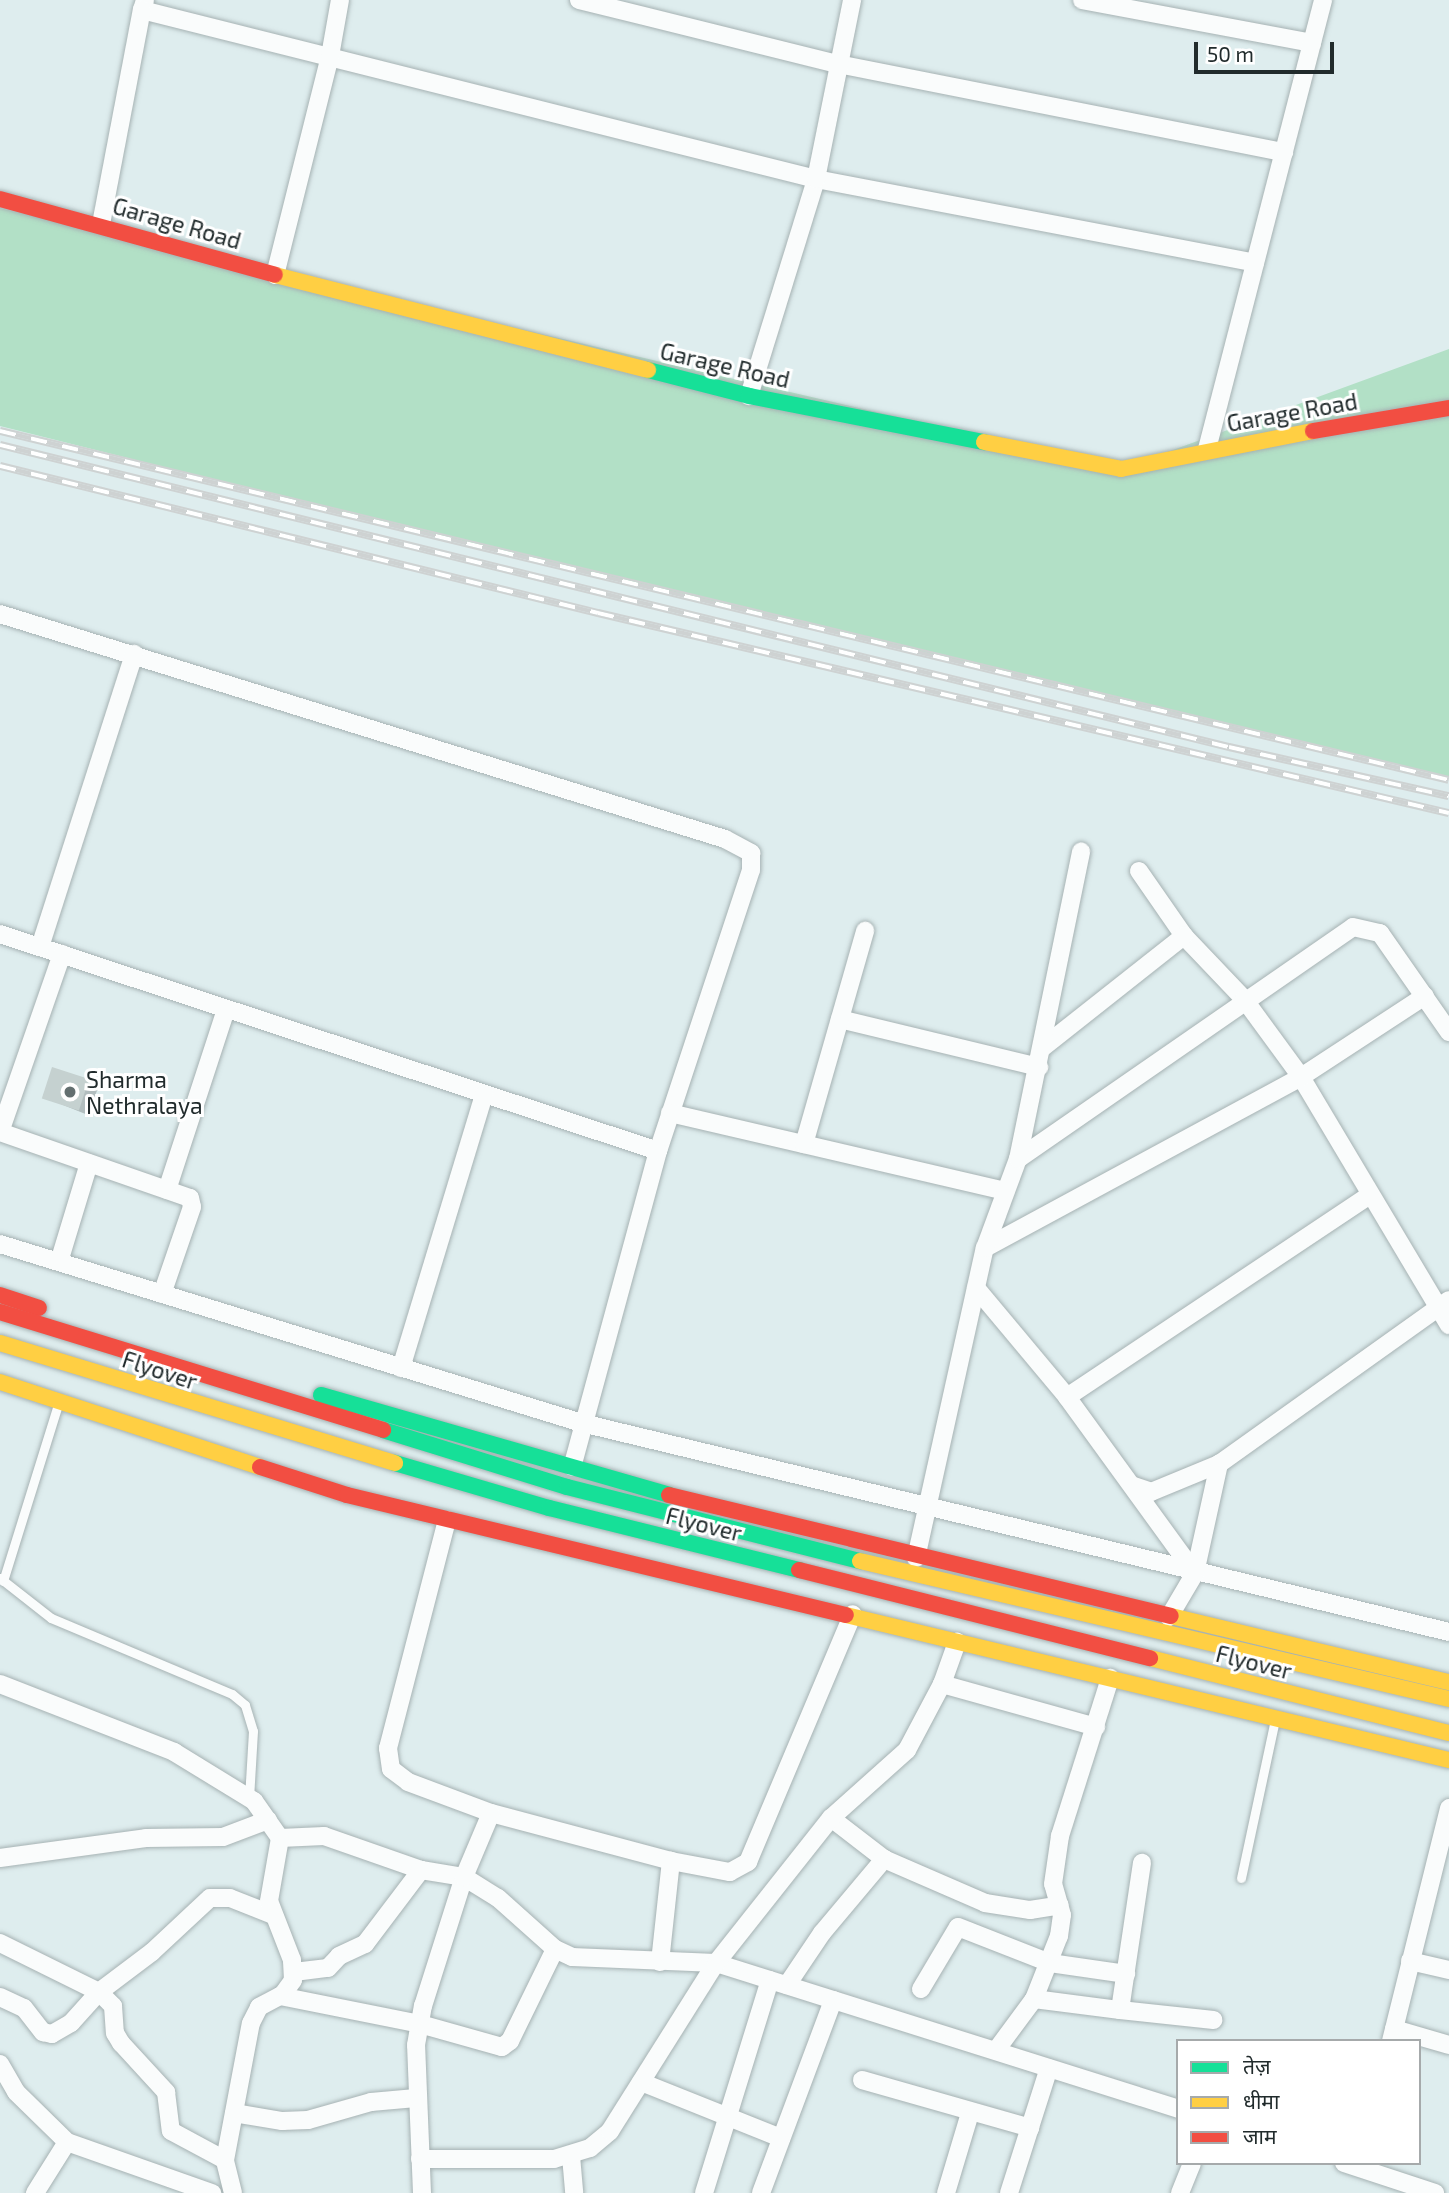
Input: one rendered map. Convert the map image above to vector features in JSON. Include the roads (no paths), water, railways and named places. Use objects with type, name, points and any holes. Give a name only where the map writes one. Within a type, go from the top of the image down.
[{"type":"main road","name":"Garage Road","points":[[0,199],[101,223],[275,275],[749,396],[1121,470],[1207,449],[1449,408]]},
{"type":"main road","points":[[0,1295],[226,1368],[572,1467],[916,1558],[1449,1682]]},
{"type":"main road","name":"Flyover","points":[[0,1312],[567,1487],[869,1563],[1449,1699]]},
{"type":"main road","name":"Flyover","points":[[0,1343],[182,1402],[549,1508],[1449,1732]]},
{"type":"main road","points":[[0,1382],[58,1404],[347,1495],[853,1614],[957,1642],[1449,1760]]},
{"type":"main road","points":[[1402,1688],[1404,1671]]},
{"type":"main road","points":[[1391,1746],[1400,1721]]},
{"type":"street","points":[[275,275],[330,56],[340,0]]},
{"type":"street","points":[[579,0],[838,64],[1284,152]]},
{"type":"street","points":[[749,396],[816,179],[852,0]]},
{"type":"street","points":[[1082,0],[1312,43]]},
{"type":"street","points":[[1207,449],[1323,0]]},
{"type":"street","points":[[101,223],[144,5],[330,56],[816,179],[1255,263]]},
{"type":"street","points":[[0,614],[742,844],[751,853],[751,870],[658,1151],[572,1467]]},
{"type":"street","points":[[40,947],[134,654]]},
{"type":"street","points":[[916,1558],[985,1248],[1018,1159],[1039,1067],[1081,851]]},
{"type":"street","points":[[1139,871],[1184,936],[1244,999],[1301,1077],[1370,1195],[1442,1304],[1449,1325]]},
{"type":"street","points":[[1018,1159],[1244,999],[1353,927],[1362,926],[1380,933],[1449,1032]]},
{"type":"street","points":[[804,1144],[865,931]]},
{"type":"street","points":[[0,934],[658,1151]]},
{"type":"street","points":[[1042,1048],[1184,936]]},
{"type":"street","points":[[62,954],[0,1132],[190,1198],[192,1207],[162,1294]]},
{"type":"street","points":[[985,1248],[1301,1077],[1424,996]]},
{"type":"street","points":[[167,1190],[226,1009]]},
{"type":"street","points":[[840,1019],[1039,1067]]},
{"type":"street","points":[[401,1367],[484,1094]]},
{"type":"street","points":[[670,1113],[1004,1191]]},
{"type":"street","points":[[59,1262],[89,1163]]},
{"type":"street","points":[[1067,1397],[1370,1195]]},
{"type":"street","points":[[0,1244],[582,1423],[1195,1573],[1449,1632]]},
{"type":"street","points":[[976,1288],[1067,1397],[1195,1573]]},
{"type":"street","points":[[1134,1486],[1151,1492],[1219,1464],[1442,1304]]},
{"type":"street","points":[[1169,1617],[1195,1573],[1219,1464]]},
{"type":"street","points":[[447,1520],[388,1759],[391,1769],[408,1782],[491,1813],[671,1861],[730,1872],[748,1862],[853,1614]]},
{"type":"street","points":[[420,2159],[571,2156],[590,2148],[610,2131],[716,1963],[831,1818],[907,1750],[942,1684],[957,1642]]},
{"type":"street","points":[[1006,2037],[1034,1999],[1059,1936],[1060,1905],[1053,1884],[1060,1836],[1110,1678]]},
{"type":"street","points":[[0,1684],[174,1752],[249,1798],[280,1838],[269,1890],[273,1915],[294,1972],[290,1988],[255,2013],[225,2160],[233,2193]]},
{"type":"street","points":[[942,1684],[1096,1727]]},
{"type":"street","points":[[1415,2039],[1392,2035],[1449,1808]]},
{"type":"street","points":[[422,2193],[416,2098],[420,2024],[464,1877],[491,1813]]},
{"type":"street","points":[[831,1818],[884,1859],[985,1903],[1030,1910],[1060,1905]]},
{"type":"street","points":[[0,1858],[146,1838],[223,1837],[268,1820]]},
{"type":"street","points":[[280,1838],[324,1836],[421,1870],[464,1877],[498,1898],[555,1949],[572,1957],[716,1963],[868,2011],[1006,2037],[1049,2068],[1176,2108]]},
{"type":"street","points":[[788,1986],[822,1933],[884,1859]]},
{"type":"street","points":[[660,1962],[671,1861]]},
{"type":"street","points":[[1120,2010],[1142,1863]]},
{"type":"street","points":[[294,1972],[328,1968],[339,1956],[365,1944],[421,1870]]},
{"type":"street","points":[[0,1997],[24,2008],[43,2032],[52,2034],[71,2023],[99,1992],[152,1952],[210,1898],[230,1898],[273,1915]]},
{"type":"street","points":[[921,1989],[958,1927],[1050,1963],[1126,1974]]},
{"type":"street","points":[[0,1943],[99,1992],[113,2006],[115,2033],[121,2043],[166,2092],[172,2131],[225,2160]]},
{"type":"street","points":[[280,1996],[420,2024],[498,2047],[507,2045],[555,1949]]},
{"type":"street","points":[[1410,1962],[1449,1970]]},
{"type":"street","points":[[704,2193],[770,1980]]},
{"type":"street","points":[[1034,1999],[1213,2020]]},
{"type":"street","points":[[761,2193],[840,2002]]},
{"type":"street","points":[[1421,2040],[1449,2045]]},
{"type":"street","points":[[0,2064],[16,2092],[67,2142],[212,2193]]},
{"type":"street","points":[[1009,2193],[1049,2068]]},
{"type":"street","points":[[862,2080],[1030,2128]]},
{"type":"street","points":[[641,2082],[727,2119],[782,2138]]},
{"type":"street","points":[[234,2113],[282,2121],[309,2120],[371,2102],[416,2098]]},
{"type":"street","points":[[946,2193],[970,2113]]},
{"type":"street","points":[[35,2193],[67,2142]]},
{"type":"street","points":[[571,2156],[574,2193]]},
{"type":"street","points":[[1187,2191],[1192,2165]]},
{"type":"street","points":[[1355,2165],[1435,2193]]},
{"type":"lane","points":[[58,1404],[2,1580],[51,1618],[232,1694],[245,1705],[253,1731],[249,1798]]},
{"type":"lane","points":[[1241,1878],[1275,1718]]},
{"type":"railway","points":[[0,431],[1449,780]]},
{"type":"railway","points":[[0,445],[1229,747],[1449,796]]},
{"type":"railway","points":[[0,466],[598,613],[1449,813]]},
{"type":"place","name":"Sharma Nethralaya","points":[[70,1092]]}]
